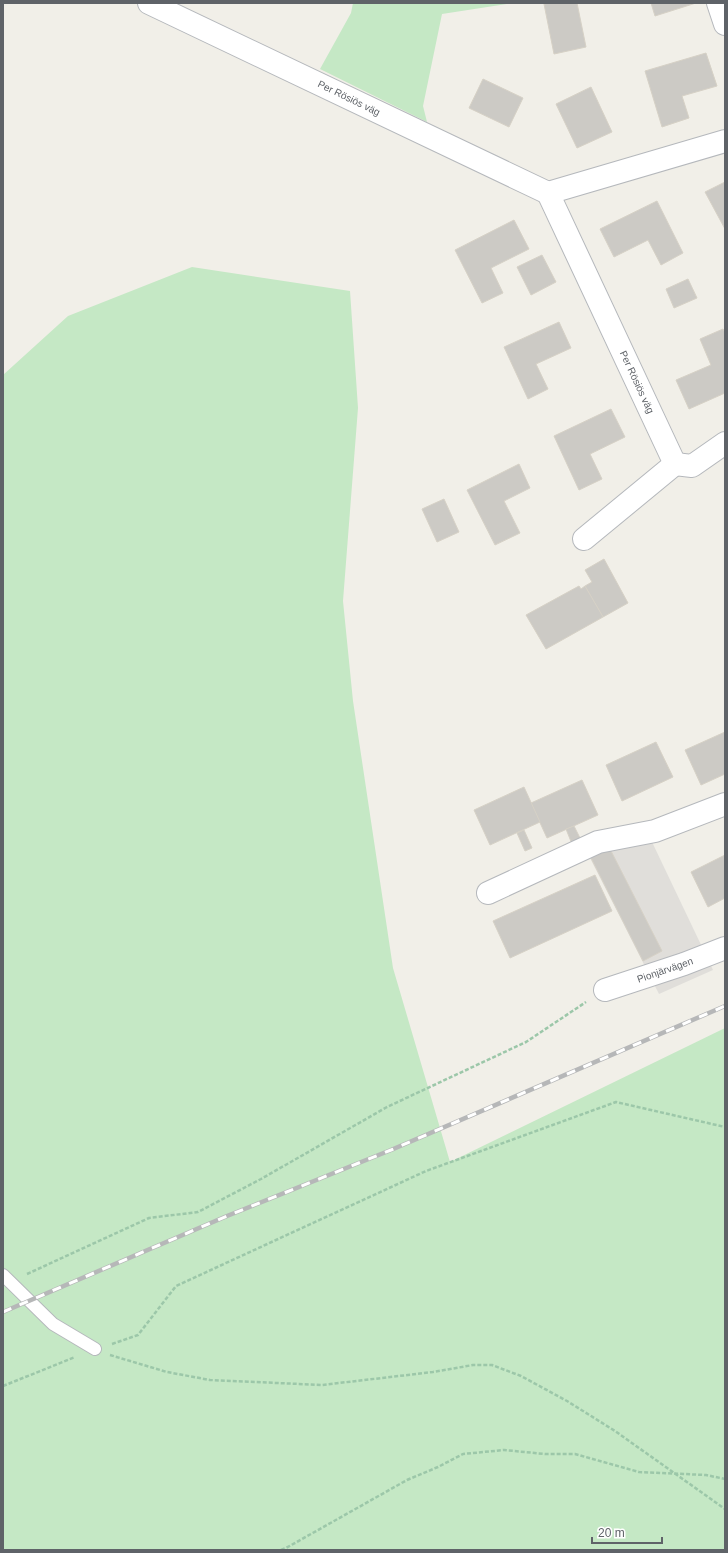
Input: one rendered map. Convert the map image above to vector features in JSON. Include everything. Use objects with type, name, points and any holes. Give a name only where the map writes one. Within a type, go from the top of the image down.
[{"type":"street","name":"Per Rösiös väg","points":[[149,3],[548,193],[675,464]]},
{"type":"street","points":[[718,3],[725,24]]},
{"type":"street","points":[[548,193],[725,141]]},
{"type":"street","points":[[584,539],[675,464],[692,466],[725,443]]},
{"type":"street","points":[[488,893],[598,842],[655,831],[725,804]]},
{"type":"street","name":"Pionjärvägen","points":[[605,990],[684,964],[725,948]]},
{"type":"lane","points":[[6,1278],[53,1324],[95,1349]]},
{"type":"path","points":[[6,1278],[150,1218],[198,1212],[261,1179],[387,1107],[526,1042],[605,990]]},
{"type":"path","points":[[3,1386],[95,1349],[138,1335],[176,1286],[426,1171],[616,1102],[725,1127]]},
{"type":"path","points":[[95,1349],[168,1372],[210,1380],[322,1385],[433,1372],[472,1365],[492,1365],[521,1376],[615,1431],[725,1509]]},
{"type":"path","points":[[281,1550],[407,1480],[438,1467],[463,1454],[504,1450],[545,1454],[575,1454],[638,1472],[706,1475],[725,1479]]},
{"type":"shaded area","points":[[652,842],[713,970],[659,994],[589,856],[615,845]]},
{"type":"green space","points":[[353,3],[513,3],[442,14],[423,106],[427,122],[320,69],[351,13]]},
{"type":"green space","points":[[192,267],[350,291],[358,408],[343,601],[353,701],[393,968],[450,1162],[725,1028],[725,1550],[3,1550],[3,375],[68,316]]},
{"type":"building","points":[[577,3],[586,47],[554,54],[544,4]]},
{"type":"building","points":[[651,3],[696,3],[655,16]]},
{"type":"building","points":[[706,53],[717,86],[682,96],[689,118],[662,127],[645,71]]},
{"type":"building","points":[[483,79],[523,98],[509,127],[469,108]]},
{"type":"building","points":[[591,87],[612,132],[577,148],[556,104]]},
{"type":"building","points":[[725,182],[725,229],[705,192]]},
{"type":"building","points":[[657,201],[683,253],[661,265],[648,240],[614,257],[600,229]]},
{"type":"building","points":[[514,220],[529,249],[491,268],[503,293],[482,303],[455,250]]},
{"type":"building","points":[[542,255],[556,282],[531,295],[517,267]]},
{"type":"building","points":[[688,279],[697,298],[674,308],[666,289]]},
{"type":"building","points":[[559,322],[571,348],[536,364],[548,389],[528,399],[504,347]]},
{"type":"building","points":[[723,329],[725,333],[725,393],[689,409],[676,380],[711,365],[700,339]]},
{"type":"building","points":[[611,409],[625,437],[590,454],[602,479],[579,490],[554,436]]},
{"type":"building","points":[[519,464],[530,488],[504,501],[520,533],[495,545],[467,490]]},
{"type":"building","points":[[444,499],[459,532],[437,542],[422,509]]},
{"type":"building","points":[[604,559],[628,603],[603,617],[585,586],[592,582],[585,570]]},
{"type":"building","points":[[579,586],[581,589],[585,586],[603,617],[546,649],[526,615]]},
{"type":"building","points":[[725,732],[725,774],[701,785],[685,750]]},
{"type":"building","points":[[656,742],[673,777],[622,801],[606,765]]},
{"type":"building","points":[[582,780],[598,815],[547,838],[531,803]]},
{"type":"building","points":[[524,787],[540,822],[490,845],[474,810]]},
{"type":"building","points":[[574,826],[581,840],[572,844],[566,829]]},
{"type":"building","points":[[524,830],[532,848],[525,851],[517,833]]},
{"type":"building","points":[[610,849],[662,951],[643,961],[591,858]]},
{"type":"building","points":[[725,855],[725,898],[708,907],[691,872]]},
{"type":"building","points":[[595,875],[612,911],[510,958],[493,921]]},
{"type":"railway","points":[[3,1312],[227,1216],[391,1150],[725,1006]]}]
